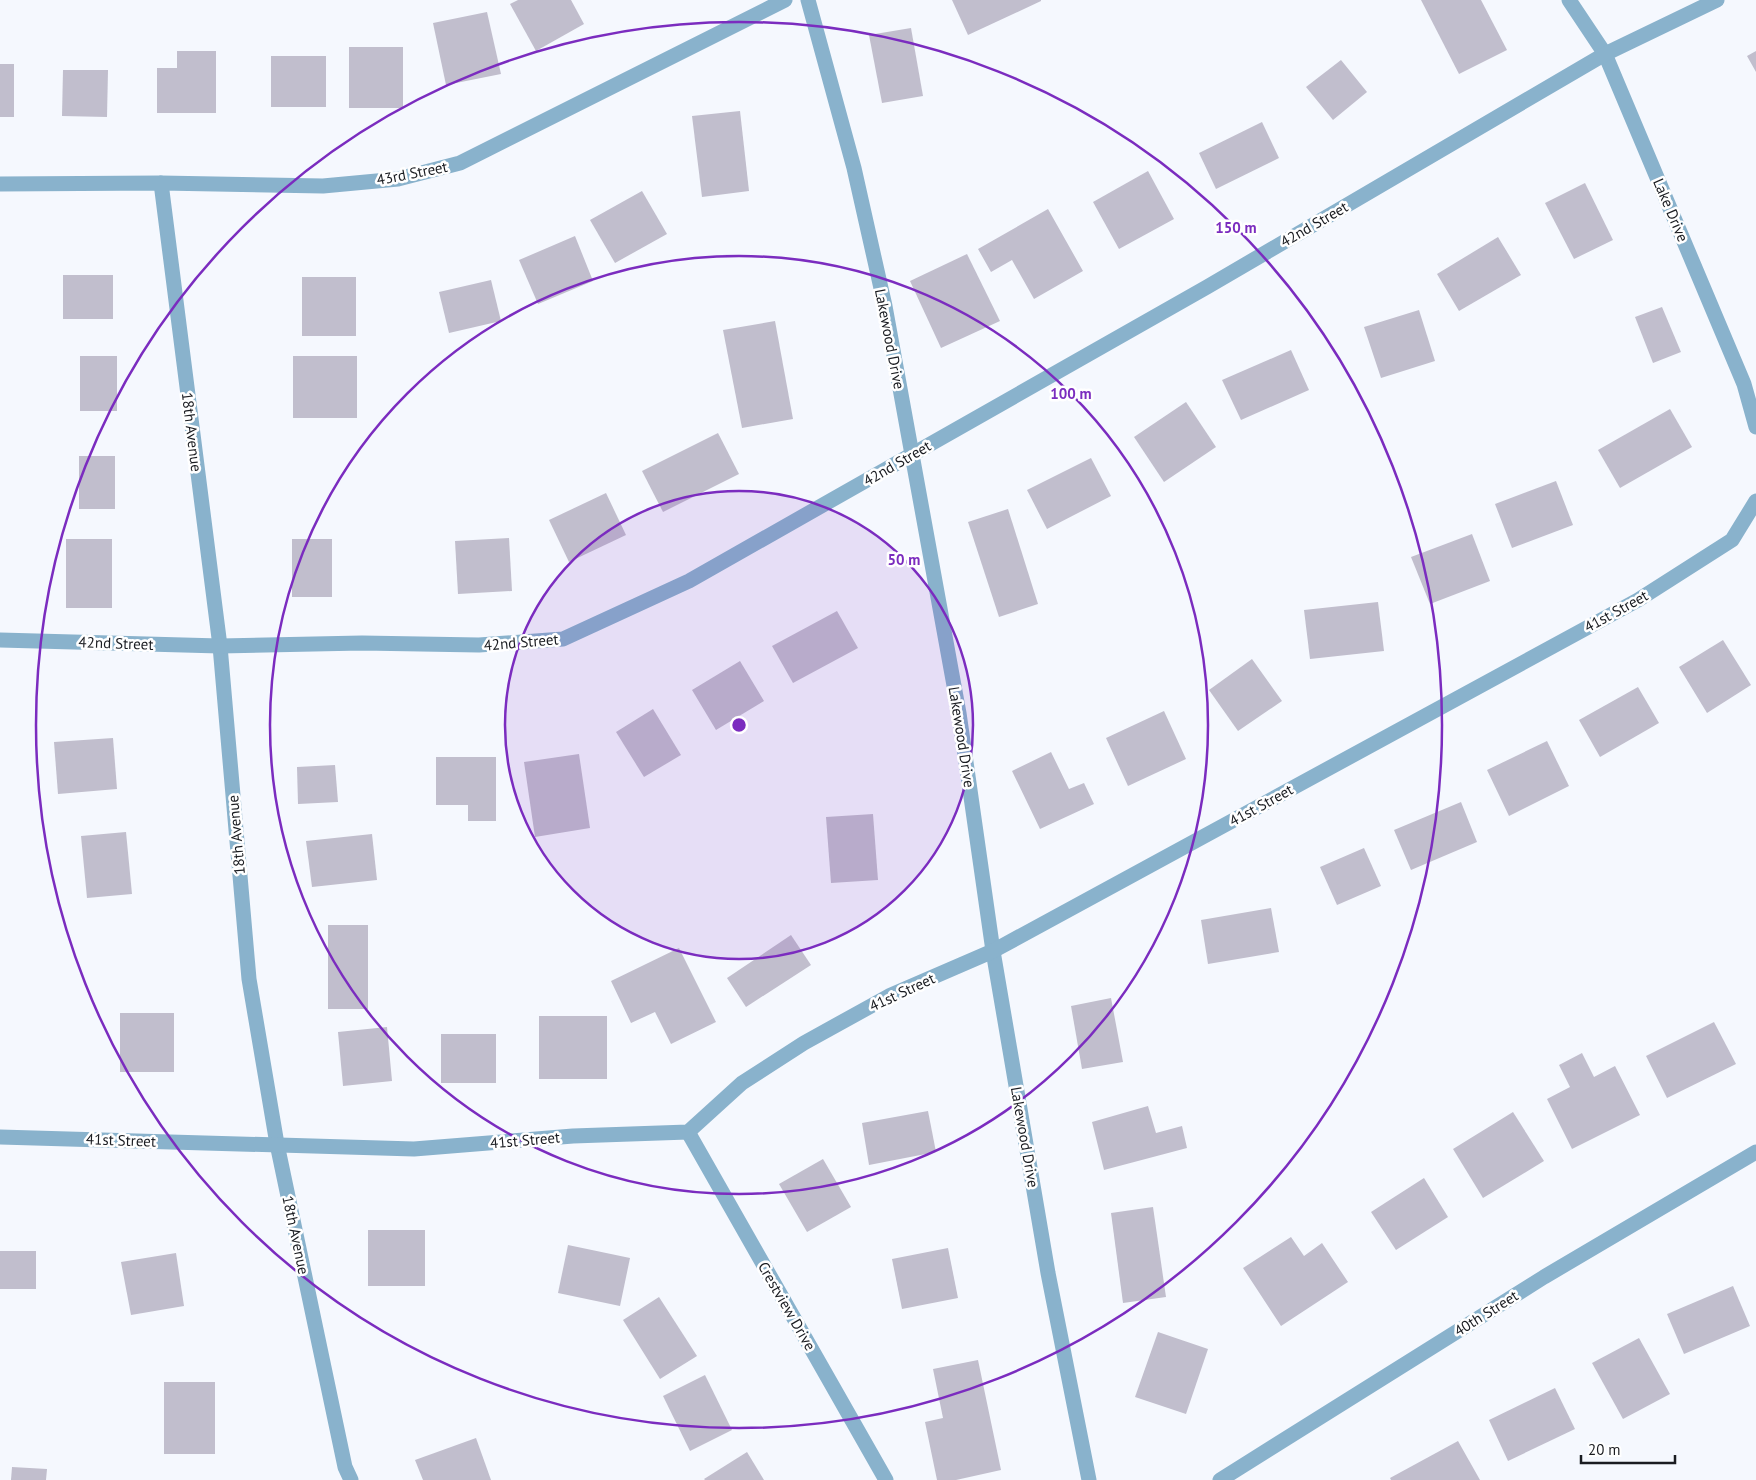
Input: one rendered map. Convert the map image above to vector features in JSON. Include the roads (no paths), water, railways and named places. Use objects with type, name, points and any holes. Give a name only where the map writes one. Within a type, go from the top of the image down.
[{"type":"street","name":"43rd Street","points":[[0,184],[161,183],[323,186],[398,179],[460,163],[786,0]]},
{"type":"street","name":"Lakewood Drive","points":[[808,0],[854,168],[885,306],[959,712],[993,951],[1048,1273],[1089,1480]]},
{"type":"street","name":"Lake Drive","points":[[1569,0],[1605,54],[1744,384],[1756,427]]},
{"type":"street","name":"42nd Street","points":[[0,640],[220,646],[362,643],[480,646],[563,639],[689,581],[1207,287],[1605,54],[1717,0]]},
{"type":"street","name":"18th Avenue","points":[[161,183],[220,646],[249,979],[277,1144],[345,1467],[352,1480]]},
{"type":"street","name":"41st Street","points":[[0,1136],[414,1149],[573,1136],[688,1132],[742,1083],[804,1043],[889,996],[993,951],[1638,600],[1732,540],[1756,501]]},
{"type":"street","name":"Crestview Drive","points":[[688,1132],[886,1480]]},
{"type":"street","name":"40th Street","points":[[1220,1480],[1536,1283],[1756,1152]]}]
